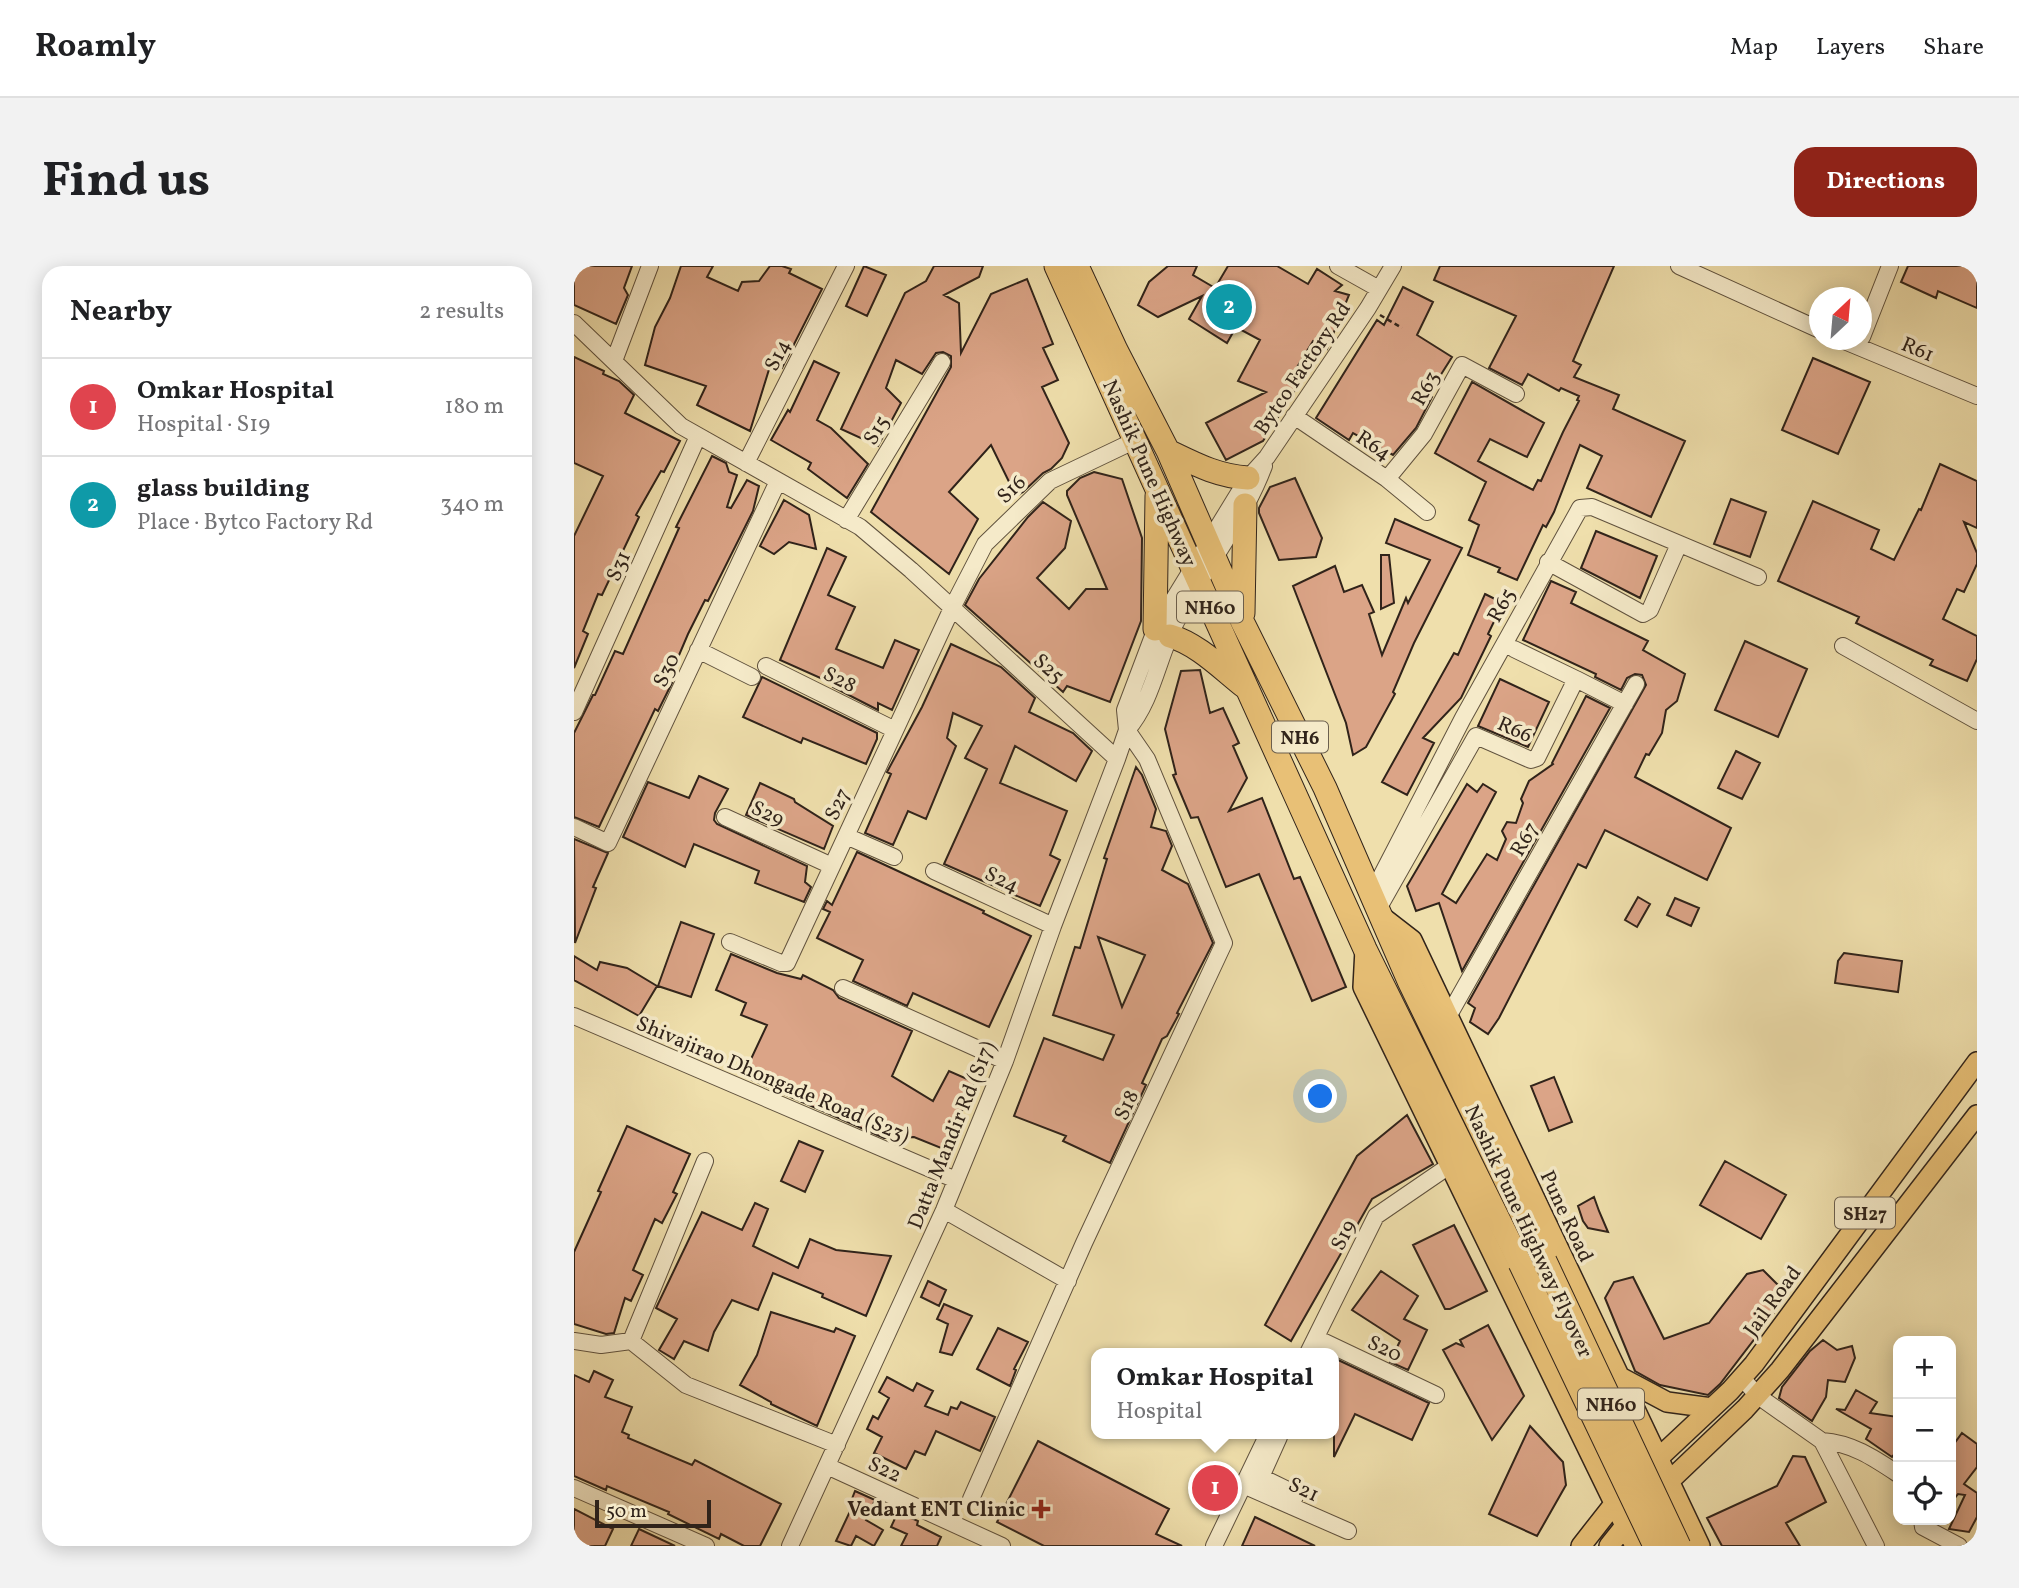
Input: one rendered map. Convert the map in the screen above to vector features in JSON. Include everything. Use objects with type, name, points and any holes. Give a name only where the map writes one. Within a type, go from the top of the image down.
[{"type":"highway","name":"Nashik Pune Highway","points":[[1056,266],[1365,948]]},
{"type":"highway","name":"Nashik Pune Highway","points":[[1077,266],[1168,451],[1243,623],[1325,788],[1377,906]]},
{"type":"highway","points":[[1168,451],[1209,472],[1226,477],[1248,478]]},
{"type":"highway","points":[[1157,489],[1163,633],[1183,640],[1250,691]]},
{"type":"highway","points":[[1243,623],[1245,505]]},
{"type":"highway","name":"Nashik Pune Highway Flyover","points":[[1377,906],[1415,993],[1679,1546]]},
{"type":"highway","name":"Nashik Pune Highway Flyover","points":[[1365,948],[1655,1546]]},
{"type":"main road","name":"Pune Road","points":[[1377,906],[1412,940],[1562,1261],[1700,1546]]},
{"type":"main road","points":[[1365,948],[1363,987],[1635,1546]]},
{"type":"main road","name":"Jail Road","points":[[1581,1546],[1614,1502],[1742,1378],[1977,1062]]},
{"type":"main road","points":[[1609,1546],[1625,1523],[1752,1402],[1874,1251],[1977,1115]]},
{"type":"main road","points":[[1620,1377],[1667,1402],[1712,1408]]},
{"type":"street","points":[[614,361],[650,266]]},
{"type":"street","name":"S14","points":[[746,463],[846,266]]},
{"type":"street","points":[[1338,266],[1379,289]]},
{"type":"street","name":"Bytco Factory Rd","points":[[1212,552],[1248,478],[1267,457],[1368,309],[1393,266]]},
{"type":"street","points":[[1679,266],[1809,325]]},
{"type":"street","points":[[1872,311],[1890,266]]},
{"type":"street","name":"S25","points":[[574,324],[681,426],[860,527],[911,570],[1117,759]]},
{"type":"street","name":"R61","points":[[1872,347],[1977,396]]},
{"type":"street","name":"S15","points":[[846,520],[942,362]]},
{"type":"street","name":"R63","points":[[1387,479],[1424,433],[1462,365],[1516,394]]},
{"type":"street","name":"R64","points":[[1294,416],[1387,479],[1427,512]]},
{"type":"street","name":"S31","points":[[574,712],[578,691],[698,436]]},
{"type":"street","name":"S16","points":[[951,608],[985,544],[1050,481],[1136,440]]},
{"type":"street","name":"Bytco Factory Rd","points":[[1212,552],[1245,505],[1257,484],[1267,457]]},
{"type":"street","name":"S30","points":[[574,827],[608,843],[778,481]]},
{"type":"street","name":"R65","points":[[1377,906],[1459,726],[1576,512],[1585,506],[1592,507],[1758,577]]},
{"type":"street","points":[[1548,562],[1643,614],[1650,610],[1679,544]]},
{"type":"street","name":"Datta Mandir Rd (S17)","points":[[790,1546],[944,1210],[1005,1061],[1127,730],[1139,716],[1163,633],[1212,552]]},
{"type":"street","name":"S27","points":[[730,942],[787,963],[951,608]]},
{"type":"street","points":[[1843,646],[1977,721]]},
{"type":"street","points":[[1514,649],[1625,704]]},
{"type":"street","points":[[698,650],[752,677]]},
{"type":"street","name":"S28","points":[[766,666],[895,730]]},
{"type":"street","name":"R66","points":[[1377,906],[1476,736],[1531,760],[1536,758],[1576,679]]},
{"type":"street","name":"R67","points":[[1449,1015],[1636,684]]},
{"type":"street","points":[[1459,726],[1476,736]]},
{"type":"street","name":"S18","points":[[971,1499],[1224,943],[1147,759],[1127,730]]},
{"type":"street","name":"S29","points":[[725,817],[832,866]]},
{"type":"street","points":[[846,836],[894,857]]},
{"type":"street","name":"S24","points":[[934,871],[1053,926]]},
{"type":"street","points":[[843,988],[1005,1061]]},
{"type":"street","name":"Shivajirao Dhongade Road (S23)","points":[[574,1016],[956,1180]]},
{"type":"street","points":[[631,1341],[705,1161]]},
{"type":"street","name":"S19","points":[[1312,1346],[1376,1216],[1449,1166]]},
{"type":"street","points":[[944,1210],[1068,1281]]},
{"type":"street","points":[[574,1341],[601,1345],[631,1341],[686,1385],[837,1445]]},
{"type":"street","name":"S20","points":[[1339,1357],[1436,1395]]},
{"type":"street","points":[[1742,1378],[1752,1402],[1822,1441],[1838,1442],[1869,1455],[1893,1471]]},
{"type":"street","points":[[1214,1546],[1243,1485],[1272,1439]]},
{"type":"street","points":[[1273,1439],[1261,1477],[1296,1494],[1292,1506]]},
{"type":"street","points":[[1822,1441],[1875,1546]]},
{"type":"street","name":"S22","points":[[827,1466],[1002,1546]]},
{"type":"street","name":"S21","points":[[1243,1485],[1348,1531]]},
{"type":"street","points":[[574,1488],[706,1546]]},
{"type":"street","points":[[1923,1525],[1959,1546]]},
{"type":"path","points":[[1368,309],[1402,328]]},
{"type":"building","points":[[574,266],[632,266],[624,288],[628,295],[616,324],[574,305]]},
{"type":"building","points":[[681,266],[713,266],[707,277],[738,291],[742,282],[759,281],[770,266],[782,266],[791,269],[789,273],[822,289],[782,368],[771,363],[750,431],[697,405],[706,386],[645,365],[655,327],[670,298]]},
{"type":"building","points":[[864,266],[886,275],[867,316],[846,306]]},
{"type":"building","points":[[934,266],[983,266],[979,277],[944,295],[959,303],[961,353],[991,294],[1027,279],[1053,344],[1043,348],[1058,380],[1042,387],[1069,443],[1062,458],[1051,469],[1016,496],[991,445],[949,492],[978,519],[949,574],[871,512],[951,367],[951,356],[943,352],[936,353],[922,374],[896,360],[886,388],[901,403],[878,446],[841,429],[905,293],[926,281]]},
{"type":"building","points":[[1168,266],[1197,266],[1193,275],[1215,288],[1228,266],[1277,266],[1308,284],[1317,269],[1342,285],[1335,291],[1349,295],[1327,349],[1313,341],[1296,369],[1305,374],[1263,441],[1226,460],[1206,423],[1266,392],[1238,381],[1260,340],[1236,327],[1227,343],[1189,319],[1202,296],[1158,317],[1138,305],[1149,282]]},
{"type":"building","points":[[1440,266],[1614,266],[1573,361],[1581,365],[1574,377],[1619,395],[1613,409],[1685,441],[1651,517],[1587,488],[1602,456],[1580,445],[1554,512],[1546,527],[1543,525],[1517,580],[1498,572],[1500,568],[1468,555],[1479,525],[1469,520],[1486,482],[1435,453],[1472,382],[1544,423],[1527,457],[1490,439],[1478,461],[1533,490],[1538,480],[1541,481],[1579,396],[1561,388],[1559,391],[1528,374],[1522,385],[1489,368],[1516,316],[1434,280]]},
{"type":"building","points":[[1908,266],[1977,266],[1977,308],[1938,291],[1936,298],[1901,282]]},
{"type":"building","points":[[1403,287],[1433,302],[1417,335],[1452,357],[1428,395],[1432,397],[1416,428],[1393,455],[1353,433],[1349,440],[1316,418],[1377,320],[1384,325]]},
{"type":"building","points":[[574,357],[604,371],[603,374],[619,381],[634,395],[625,413],[680,441],[636,515],[639,517],[602,595],[598,594],[583,631],[588,634],[574,668],[574,536],[603,476],[574,463]]},
{"type":"building","points":[[1813,358],[1870,382],[1838,454],[1782,430]]},
{"type":"building","points":[[814,361],[839,373],[817,420],[831,428],[868,464],[847,498],[808,469],[811,463],[771,440],[788,410],[790,412]]},
{"type":"building","points":[[712,456],[726,463],[729,472],[737,475],[727,507],[731,508],[747,480],[759,486],[753,511],[708,601],[705,600],[688,634],[668,681],[672,683],[658,711],[655,709],[599,827],[574,817],[574,733],[615,651],[623,654],[679,528],[676,527]]},
{"type":"building","points":[[1940,464],[1977,481],[1977,528],[1964,522],[1977,553],[1977,564],[1964,592],[1957,589],[1943,619],[1977,636],[1977,659],[1967,681],[1930,665],[1933,660],[1856,623],[1859,617],[1778,581],[1813,501],[1879,530],[1871,549],[1894,560],[1919,509],[1921,510]]},
{"type":"building","points":[[1094,472],[1122,479],[1142,538],[1141,621],[1110,702],[1067,686],[1063,692],[965,605],[979,579],[1043,502],[1071,521],[1065,548],[1037,578],[1069,609],[1086,589],[1107,589],[1067,495],[1067,491],[1080,478]]},
{"type":"building","points":[[1295,478],[1322,538],[1316,557],[1279,560],[1259,508],[1270,487]]},
{"type":"building","points":[[1731,499],[1766,512],[1750,557],[1714,544]]},
{"type":"building","points":[[784,500],[809,515],[816,549],[789,542],[774,554],[760,546]]},
{"type":"building","points":[[1395,519],[1462,548],[1414,643],[1393,692],[1395,694],[1366,747],[1353,755],[1346,723],[1293,586],[1335,566],[1344,592],[1362,585],[1374,612],[1369,614],[1382,655],[1406,598],[1408,603],[1430,560],[1386,543]]},
{"type":"building","points":[[1596,531],[1657,556],[1640,598],[1581,568]]},
{"type":"building","points":[[827,548],[846,557],[828,595],[855,607],[836,649],[883,668],[895,640],[919,650],[892,710],[878,703],[878,710],[833,687],[834,684],[780,660]]},
{"type":"building","points":[[1381,555],[1389,555],[1394,603],[1381,609]]},
{"type":"building","points":[[1551,581],[1576,592],[1571,603],[1648,641],[1643,650],[1685,674],[1677,701],[1666,710],[1662,733],[1649,755],[1646,754],[1635,777],[1731,828],[1707,880],[1605,830],[1586,868],[1578,864],[1499,1018],[1488,1034],[1470,1022],[1475,1008],[1468,1003],[1646,685],[1642,675],[1635,674],[1627,678],[1621,690],[1595,677],[1596,674],[1523,640]]},
{"type":"building","points":[[1485,594],[1503,603],[1488,634],[1491,636],[1461,698],[1423,738],[1434,743],[1407,795],[1382,782],[1454,653],[1458,655]]},
{"type":"building","points":[[1745,641],[1807,669],[1778,737],[1715,710]]},
{"type":"building","points":[[951,644],[1001,667],[1035,698],[1029,712],[1073,733],[1092,751],[1076,781],[1015,746],[1000,783],[1067,811],[1050,855],[1060,860],[1040,906],[944,864],[987,769],[965,758],[982,726],[953,713],[947,738],[956,746],[926,819],[908,811],[893,845],[865,833],[891,774],[887,772],[922,707]]},
{"type":"building","points":[[1200,670],[1210,713],[1223,708],[1239,743],[1233,746],[1247,778],[1229,811],[1262,798],[1294,879],[1300,877],[1346,987],[1312,1001],[1259,874],[1226,887],[1198,817],[1191,818],[1173,775],[1176,774],[1165,729],[1181,671]]},
{"type":"building","points":[[762,677],[877,733],[866,764],[803,738],[801,743],[743,717]]},
{"type":"building","points":[[1500,679],[1549,702],[1528,747],[1478,726]]},
{"type":"building","points":[[1586,696],[1610,708],[1462,971],[1439,903],[1416,911],[1407,886],[1467,784],[1477,792],[1483,784],[1496,792],[1442,894],[1456,903],[1487,854],[1497,860],[1506,839],[1502,831],[1507,822],[1516,823],[1523,803],[1521,799],[1529,781],[1553,764]]},
{"type":"building","points":[[1736,751],[1760,763],[1742,799],[1718,788]]},
{"type":"building","points":[[1136,767],[1156,809],[1151,827],[1166,831],[1172,846],[1162,870],[1188,884],[1213,943],[1177,1013],[1179,1014],[1167,1036],[1162,1039],[1142,1083],[1146,1085],[1110,1163],[1063,1141],[1066,1136],[1014,1116],[1044,1038],[1103,1060],[1114,1035],[1053,1015],[1075,947],[1080,948],[1107,859],[1104,858]],"holes":[[[1098,937],[1145,955],[1122,1007]]]},
{"type":"building","points":[[699,776],[728,789],[715,813],[714,820],[717,824],[807,866],[805,882],[811,887],[804,902],[755,883],[759,871],[694,844],[685,867],[623,837],[648,782],[689,798]]},
{"type":"building","points":[[760,783],[794,799],[833,826],[824,849],[746,815]]},
{"type":"building","points":[[574,839],[608,853],[593,887],[596,888],[575,943]]},
{"type":"building","points":[[857,852],[1031,936],[989,1027],[913,993],[907,1006],[853,981],[863,960],[817,938],[830,912],[823,909],[827,901],[832,905]]},
{"type":"building","points":[[1638,897],[1650,904],[1637,927],[1625,920]]},
{"type":"building","points":[[1675,898],[1699,908],[1691,926],[1667,915]]},
{"type":"building","points":[[681,922],[714,934],[691,997],[658,986]]},
{"type":"building","points":[[1844,953],[1902,961],[1898,992],[1835,983],[1838,961]]},
{"type":"building","points":[[731,954],[777,973],[801,979],[803,975],[833,990],[839,998],[912,1031],[892,1076],[933,1101],[949,1071],[974,1082],[946,1150],[914,1137],[884,1138],[743,1076],[767,1025],[741,1015],[746,1003],[716,990]]},
{"type":"building","points":[[574,956],[597,970],[600,962],[627,968],[657,986],[639,1016],[574,980]]},
{"type":"building","points":[[1554,1077],[1572,1122],[1549,1131],[1531,1086]]},
{"type":"building","points":[[1407,1115],[1433,1164],[1372,1199],[1291,1341],[1265,1325],[1357,1156]]},
{"type":"building","points":[[627,1126],[690,1154],[673,1192],[677,1194],[662,1223],[655,1219],[633,1270],[643,1275],[631,1301],[625,1298],[614,1333],[606,1334],[574,1324],[574,1252]]},
{"type":"building","points":[[799,1141],[823,1151],[805,1192],[781,1181]]},
{"type":"building","points":[[1725,1161],[1786,1195],[1761,1239],[1700,1205]]},
{"type":"building","points":[[1594,1197],[1608,1232],[1588,1228],[1583,1221],[1578,1206]]},
{"type":"building","points":[[755,1203],[768,1209],[753,1246],[798,1268],[810,1239],[836,1250],[891,1256],[866,1316],[773,1273],[758,1310],[732,1300],[714,1332],[708,1351],[684,1341],[674,1359],[659,1350],[677,1319],[656,1308],[702,1212],[742,1230]]},
{"type":"building","points":[[1454,1225],[1487,1291],[1445,1309],[1413,1245]]},
{"type":"building","points":[[1763,1270],[1786,1293],[1772,1316],[1720,1384],[1708,1395],[1660,1385],[1635,1371],[1605,1298],[1614,1282],[1633,1277],[1664,1339],[1709,1323],[1747,1274]]},
{"type":"building","points":[[1381,1271],[1418,1296],[1404,1319],[1427,1330],[1408,1370],[1390,1362],[1400,1341],[1352,1310]]},
{"type":"building","points":[[928,1281],[946,1290],[939,1306],[921,1297]]},
{"type":"building","points":[[944,1304],[972,1316],[952,1355],[940,1352],[948,1324],[937,1319]]},
{"type":"building","points":[[771,1312],[834,1332],[836,1328],[855,1336],[817,1426],[771,1404],[740,1385],[757,1355]]},
{"type":"building","points":[[1488,1325],[1524,1396],[1492,1440],[1443,1350],[1456,1343],[1463,1346],[1460,1340]]},
{"type":"building","points":[[998,1328],[1028,1342],[1014,1369],[1016,1370],[1010,1386],[977,1369]]},
{"type":"building","points":[[1823,1340],[1837,1350],[1852,1346],[1855,1358],[1845,1382],[1828,1380],[1826,1397],[1812,1421],[1779,1398],[1782,1387],[1810,1351]]},
{"type":"building","points":[[1339,1360],[1429,1403],[1412,1440],[1355,1414],[1334,1457],[1334,1439],[1339,1439]]},
{"type":"building","points":[[594,1371],[613,1380],[605,1397],[632,1407],[622,1432],[629,1435],[628,1438],[692,1465],[695,1460],[781,1504],[760,1546],[744,1546],[721,1534],[719,1539],[668,1514],[669,1512],[607,1486],[606,1490],[574,1476],[574,1375],[589,1382]]},
{"type":"building","points":[[887,1377],[913,1391],[917,1383],[933,1391],[925,1406],[948,1415],[951,1407],[957,1409],[961,1402],[995,1417],[980,1451],[936,1431],[925,1455],[915,1451],[906,1469],[874,1453],[882,1437],[867,1429],[873,1416],[878,1419],[889,1398],[879,1392]]},
{"type":"building","points":[[1856,1390],[1877,1402],[1870,1413],[1893,1416],[1892,1457],[1866,1439],[1871,1429],[1836,1409],[1845,1410]]},
{"type":"building","points":[[1530,1426],[1563,1462],[1566,1485],[1537,1536],[1489,1514]]},
{"type":"building","points":[[1962,1433],[1977,1444],[1977,1467],[1964,1484],[1977,1493],[1977,1517],[1969,1532],[1949,1529],[1951,1525],[1956,1525],[1956,1514],[1965,1495],[1958,1494],[1956,1497],[1956,1441]]},
{"type":"building","points":[[1038,1441],[1169,1509],[1156,1534],[1182,1546],[1044,1546],[997,1522]]},
{"type":"building","points":[[1793,1456],[1805,1457],[1826,1502],[1786,1523],[1800,1546],[1722,1546],[1707,1518],[1777,1486]]},
{"type":"building","points":[[1210,1470],[1233,1481],[1222,1505],[1199,1494]]},
{"type":"building","points":[[855,1491],[875,1500],[866,1520],[883,1530],[874,1546],[856,1536],[851,1546],[836,1541],[853,1505],[850,1504]]},
{"type":"building","points":[[574,1509],[613,1529],[605,1546],[574,1546]]},
{"type":"building","points":[[898,1512],[918,1521],[917,1525],[941,1537],[937,1546],[901,1546],[907,1534],[891,1527]]},
{"type":"building","points":[[1255,1517],[1315,1546],[1242,1546]]},
{"type":"building","points":[[639,1529],[675,1546],[631,1546]]},
{"type":"place","name":"glass building","points":[[1229,307]]},
{"type":"place","name":"Omkar Hospital","points":[[1215,1488]]},
{"type":"place","name":"Vedant ENT Clinic","points":[[1041,1509]]}]
